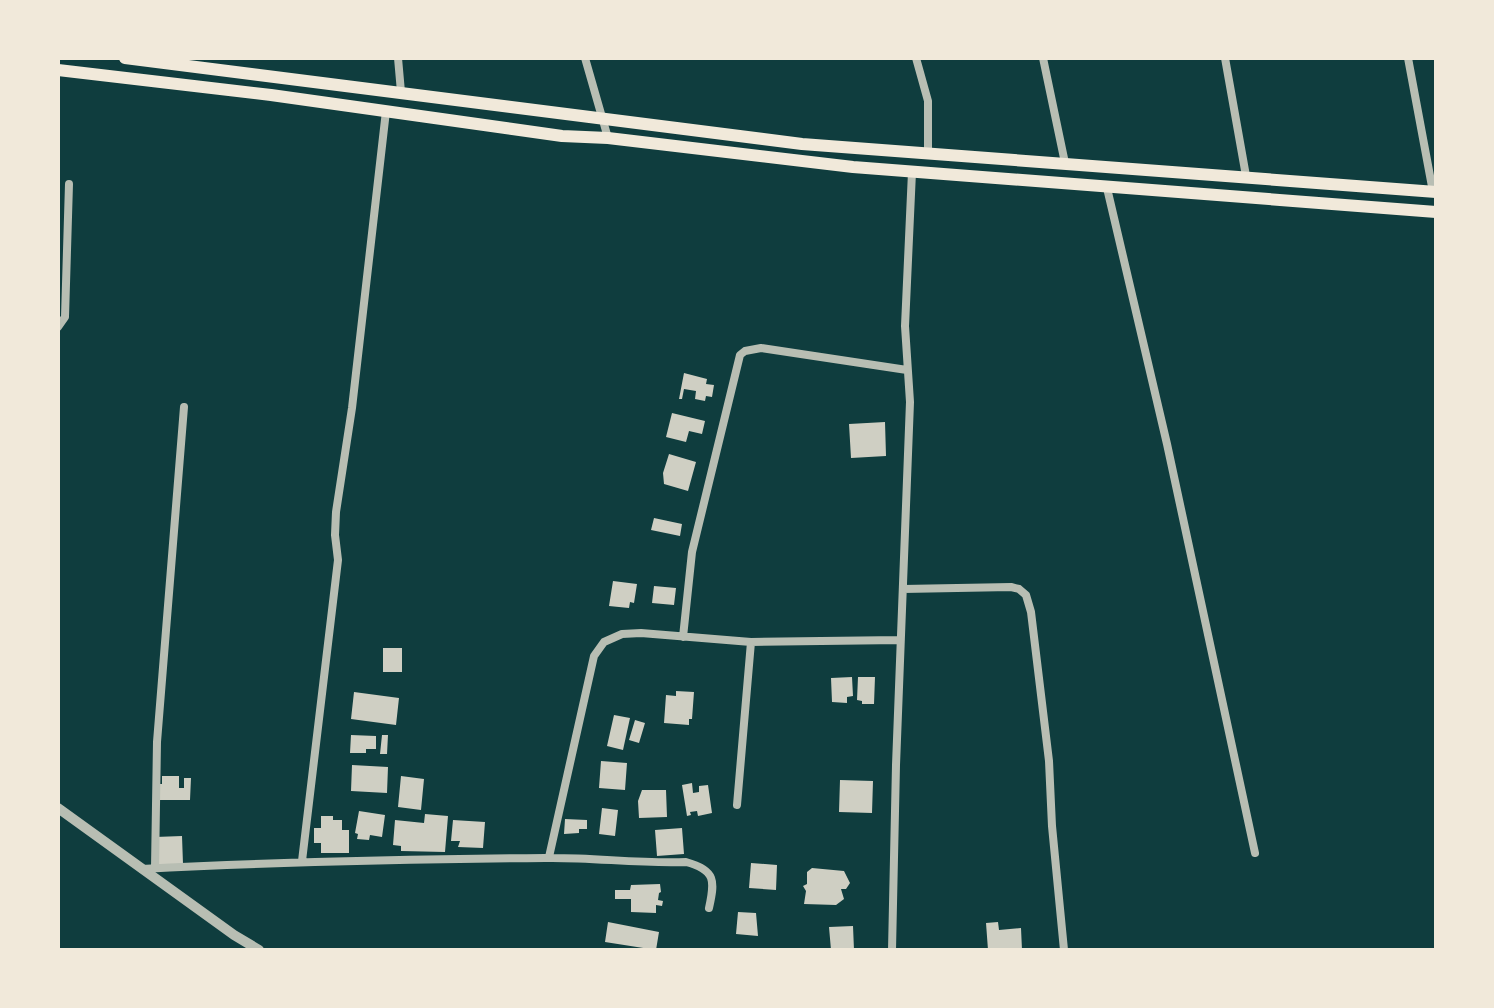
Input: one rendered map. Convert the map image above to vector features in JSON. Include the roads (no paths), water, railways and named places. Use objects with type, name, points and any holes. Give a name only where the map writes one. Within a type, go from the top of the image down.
[{"type":"main road","points":[[125,58],[802,144],[1435,192]]},
{"type":"main road","points":[[58,70],[562,136],[608,138],[838,166],[1436,212]]},
{"type":"main road","points":[[1403,209],[1405,189]]},
{"type":"street","points":[[398,58],[401,92]]},
{"type":"street","points":[[585,58],[608,138]]},
{"type":"street","points":[[916,58],[928,101],[928,153]]},
{"type":"street","points":[[1043,58],[1065,163]]},
{"type":"street","points":[[1225,58],[1246,176]]},
{"type":"street","points":[[1408,58],[1435,192]]},
{"type":"street","points":[[302,861],[338,560],[336,512],[352,408],[386,111]]},
{"type":"street","points":[[892,950],[910,402],[905,326],[912,172]]},
{"type":"street","points":[[58,327],[65,317],[69,184]]},
{"type":"street","points":[[1107,188],[1174,473],[1255,853]]},
{"type":"street","points":[[683,637],[692,552],[740,355],[761,348],[907,370]]},
{"type":"street","points":[[155,868],[157,742],[184,407]]},
{"type":"street","points":[[903,589],[1011,587],[1026,595],[1031,612],[1049,761],[1064,950]]},
{"type":"street","points":[[549,857],[598,648],[611,637],[622,634],[751,642],[900,640]]},
{"type":"street","points":[[737,805],[751,642]]},
{"type":"street","points":[[58,808],[259,950]]},
{"type":"street","points":[[142,869],[302,861],[549,857],[686,862],[707,872],[713,881],[709,908]]}]
